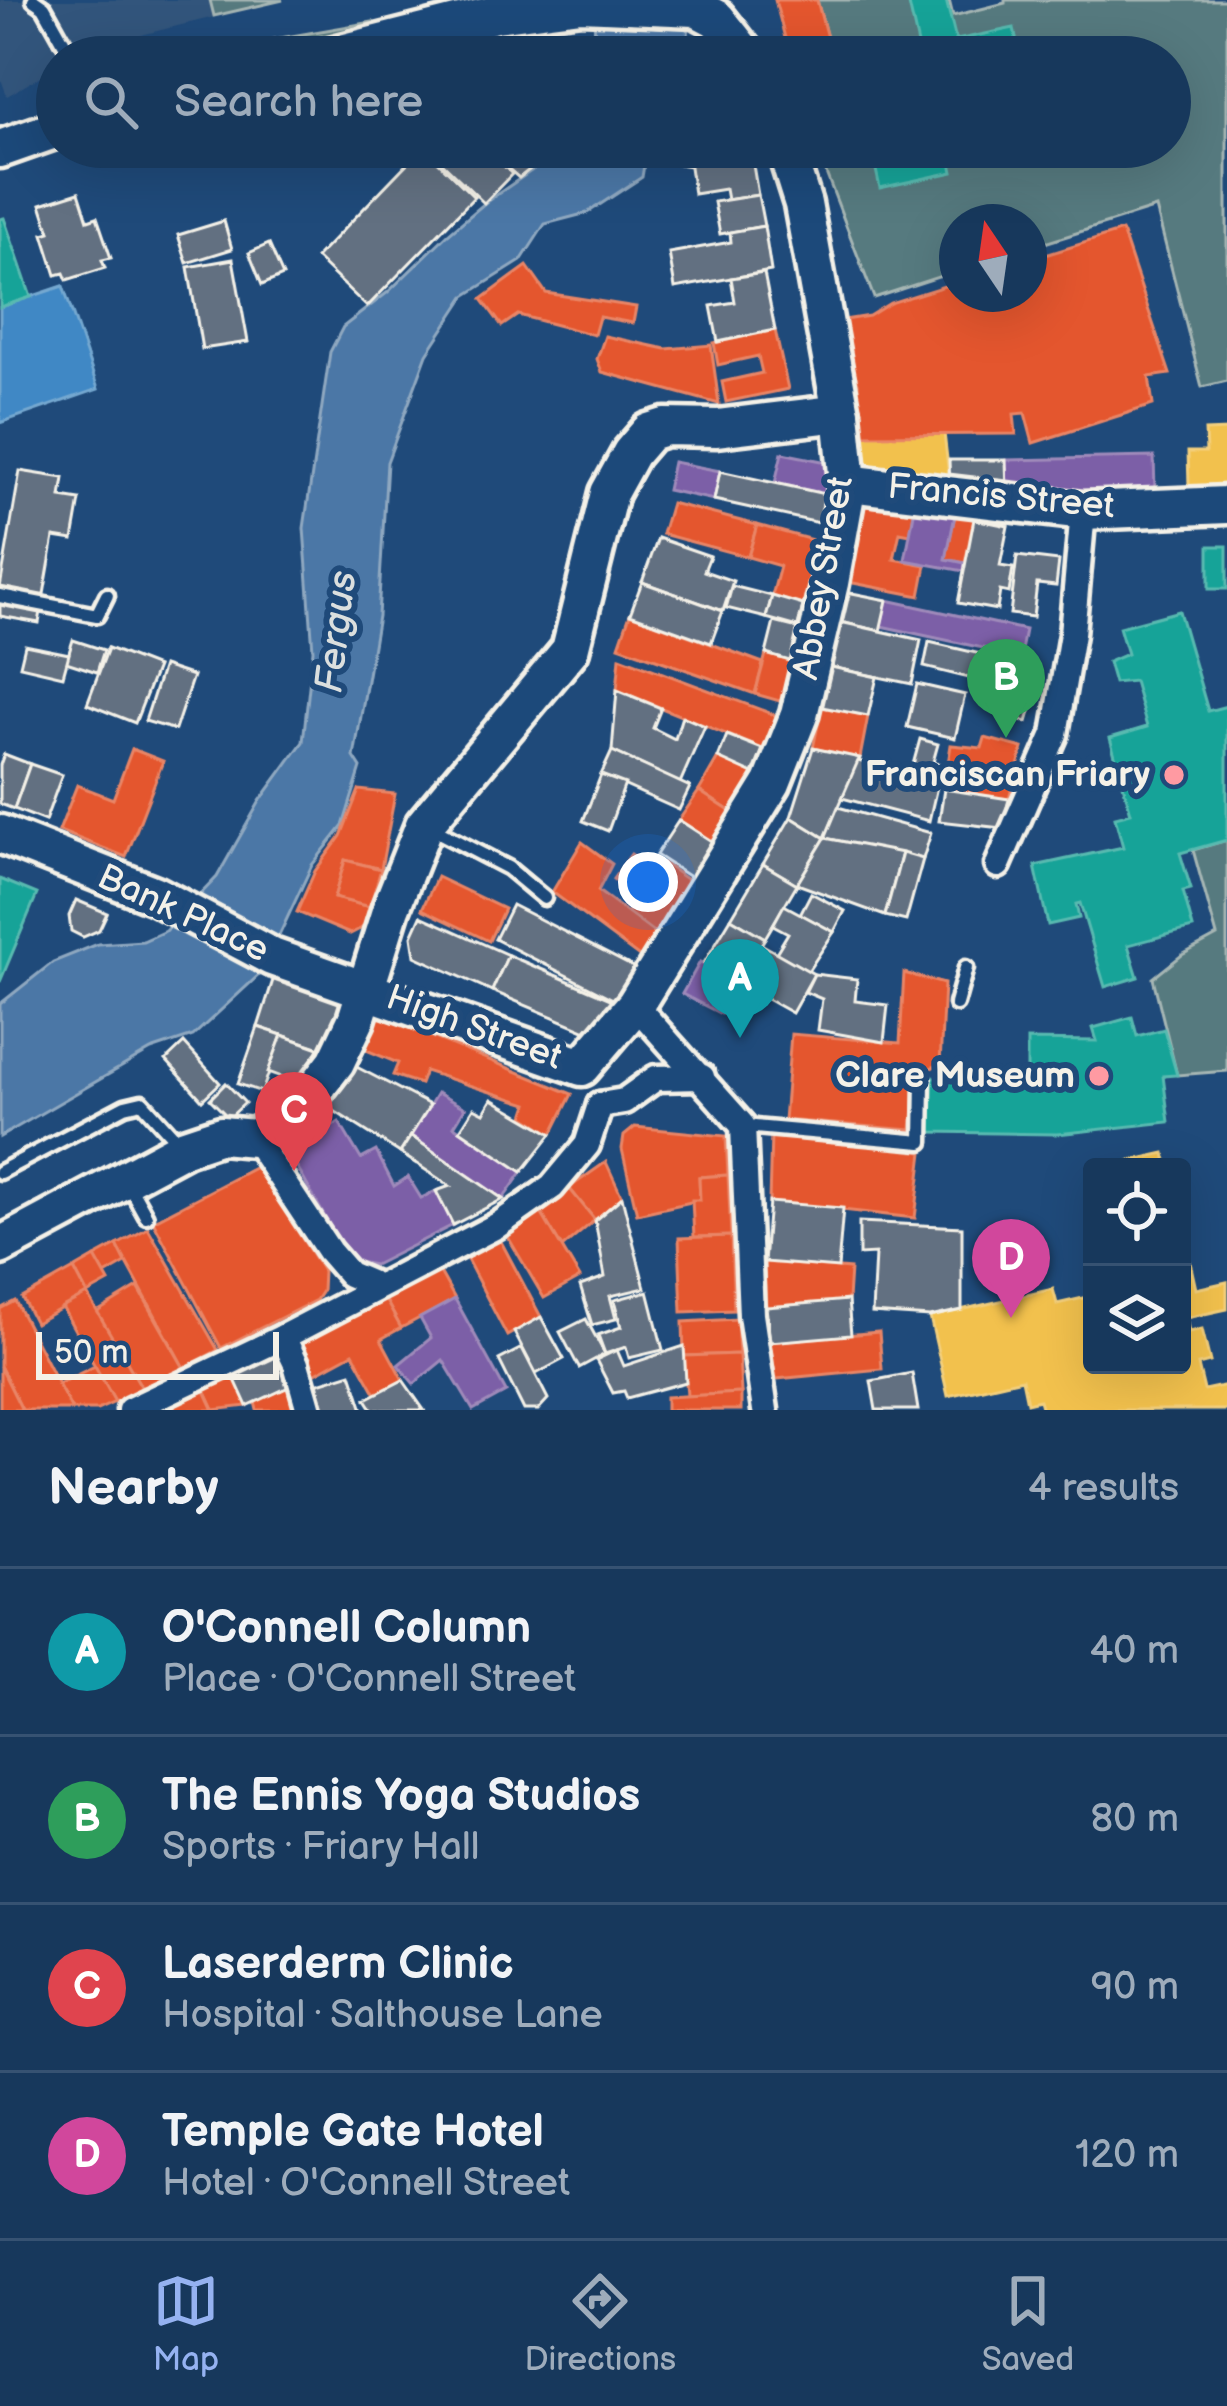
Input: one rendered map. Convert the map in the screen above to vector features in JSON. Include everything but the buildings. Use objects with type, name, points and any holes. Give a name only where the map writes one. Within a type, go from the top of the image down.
[{"type":"street","points":[[410,36],[542,3],[713,9],[732,36]]},
{"type":"street","points":[[0,149],[36,136]]},
{"type":"street","name":"Abbey Street","points":[[645,991],[772,783],[799,715],[848,482],[842,412],[803,204],[792,168]]},
{"type":"street","points":[[0,1246],[185,1147],[221,1135],[254,1138],[287,1120],[336,1062],[367,989],[391,908],[424,825],[570,650],[609,493],[649,432],[842,412]]},
{"type":"street","name":"Francis Street","points":[[848,482],[1082,511],[1227,506]]},
{"type":"street","points":[[998,866],[1054,734],[1072,634],[1082,511]]},
{"type":"street","name":"Bank Place","points":[[0,834],[154,895],[272,957],[367,989]]},
{"type":"street","name":"High Street","points":[[367,989],[582,1067],[600,1105]]},
{"type":"street","points":[[645,991],[702,1077],[743,1126],[751,1315],[765,1410]]},
{"type":"street","name":"High Street","points":[[582,1067],[645,991]]},
{"type":"street","points":[[130,1410],[160,1400],[498,1225],[552,1187],[587,1145],[600,1105],[625,1101],[656,1078],[702,1077]]},
{"type":"street","points":[[254,1138],[329,1251],[349,1274],[377,1286]]},
{"type":"street","points":[[283,1337],[309,1410]]},
{"type":"lane","points":[[34,0],[44,7],[60,36]]},
{"type":"lane","points":[[0,596],[98,615],[107,595]]},
{"type":"lane","points":[[424,825],[508,868],[544,898]]},
{"type":"lane","points":[[956,1004],[966,968]]},
{"type":"lane","points":[[743,1126],[922,1142],[923,1079]]},
{"type":"lane","points":[[0,1172],[124,1106],[142,1102],[185,1147]]},
{"type":"lane","points":[[126,1180],[146,1216]]},
{"type":"shaded area","points":[[0,0],[283,0],[139,36],[36,36],[36,79],[7,96],[0,76]]},
{"type":"green space","points":[[210,0],[283,0],[214,16]]},
{"type":"green space","points":[[817,0],[949,0],[953,16],[1005,0],[1227,0],[1227,381],[1202,387],[1156,208],[1047,242],[1047,204],[939,204],[939,277],[874,298],[824,168],[1191,168],[1191,36],[826,36]]},
{"type":"green space","points":[[373,22],[383,35],[377,36],[292,36]]},
{"type":"green space","points":[[1227,840],[1227,1071],[1177,1075],[1153,978],[1217,936],[1193,850]]},
{"type":"water","points":[[595,0],[690,0],[688,36],[594,36]]},
{"type":"water","name":"Fergus","points":[[535,168],[644,168],[642,177],[587,213],[545,224],[521,261],[465,296],[427,354],[387,462],[378,616],[354,757],[361,768],[343,826],[312,865],[262,972],[193,1036],[151,1050],[0,1137],[0,1004],[53,962],[98,944],[143,941],[165,931],[217,877],[260,801],[303,742],[313,650],[304,528],[330,352],[343,327],[486,202]]},
{"type":"place","name":"The Ennis Yoga Studios","points":[[1006,738]]},
{"type":"place","name":"Franciscan Friary","points":[[1174,775]]},
{"type":"place","name":"O'Connell Column","points":[[740,1038]]},
{"type":"place","name":"Clare Museum","points":[[1099,1076]]},
{"type":"place","name":"Laserderm Clinic","points":[[294,1171]]},
{"type":"place","name":"Temple Gate Hotel","points":[[1011,1318]]}]
